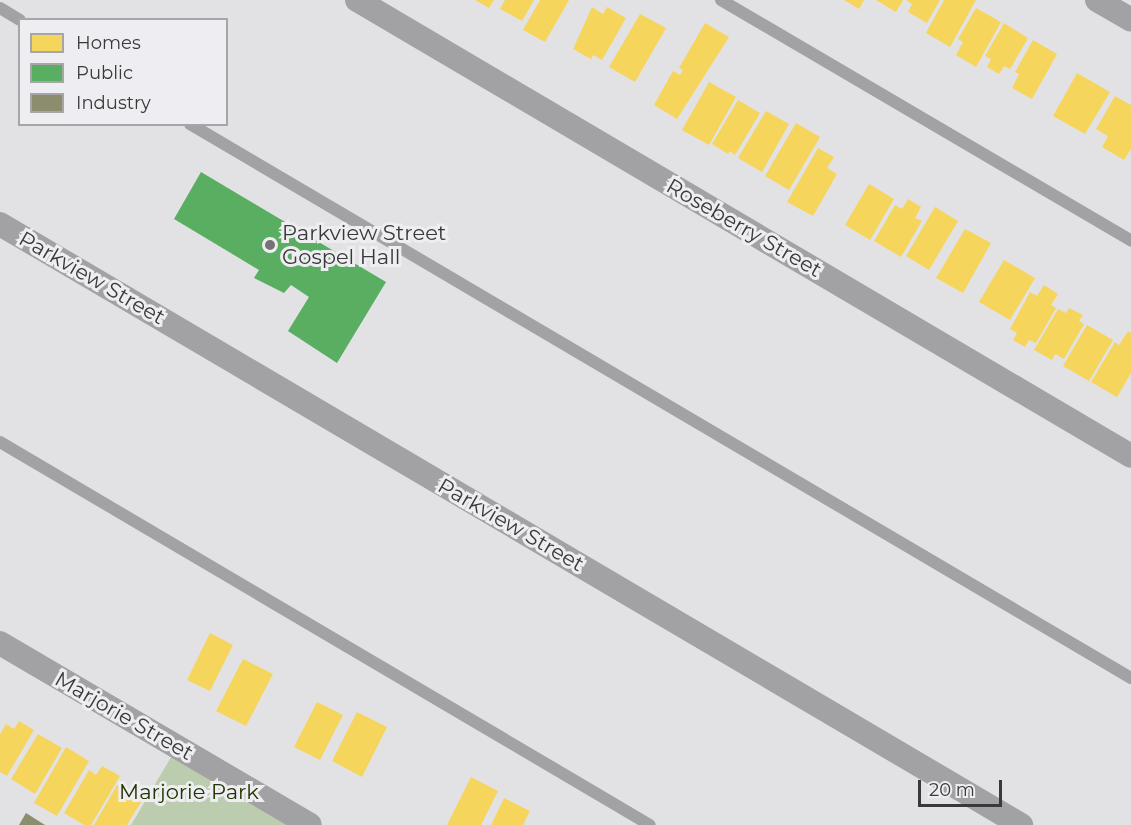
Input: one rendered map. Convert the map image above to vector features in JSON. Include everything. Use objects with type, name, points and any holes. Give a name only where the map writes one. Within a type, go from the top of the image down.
[{"type":"street","name":"Roseberry Street","points":[[357,0],[1131,456]]},
{"type":"street","points":[[1097,0],[1131,20]]},
{"type":"street","name":"Parkview Street","points":[[0,224],[1022,825]]},
{"type":"street","name":"Marjorie Street","points":[[0,643],[310,825]]},
{"type":"lane","points":[[721,0],[1131,241]]},
{"type":"lane","points":[[0,8],[18,19]]},
{"type":"lane","points":[[193,126],[1131,678]]},
{"type":"lane","points":[[0,442],[650,825]]},
{"type":"green space","name":"Marjorie Park","points":[[177,747],[310,825],[131,825]]},
{"type":"building: Homes","points":[[475,0],[494,0],[489,8]]},
{"type":"building: Homes","points":[[505,0],[534,0],[522,21],[500,9]]},
{"type":"building: Homes","points":[[540,0],[569,0],[545,42],[523,30]]},
{"type":"building: Homes","points":[[844,0],[864,0],[859,9]]},
{"type":"building: Homes","points":[[876,0],[903,0],[896,12]]},
{"type":"building: Homes","points":[[906,0],[940,0],[927,23],[908,12],[912,4]]},
{"type":"building: Homes","points":[[944,0],[976,0],[950,47],[926,33]]},
{"type":"building: Homes","points":[[592,7],[603,14],[607,7],[626,18],[602,60],[593,55],[591,59],[573,49]]},
{"type":"building: Homes","points":[[976,8],[1001,22],[976,67],[956,55],[963,42],[958,39]]},
{"type":"building: Homes","points":[[640,14],[666,28],[635,82],[609,67]]},
{"type":"building: Homes","points":[[705,23],[729,37],[677,119],[654,105],[673,71],[680,75],[683,70],[679,68]]},
{"type":"building: Homes","points":[[1004,23],[1028,38],[1010,69],[1004,66],[999,74],[987,67],[991,59],[985,56]]},
{"type":"building: Homes","points":[[1033,40],[1057,54],[1032,99],[1012,88],[1019,74],[1015,72]]},
{"type":"building: Homes","points":[[1077,73],[1110,92],[1085,134],[1053,116]]},
{"type":"building: Homes","points":[[709,82],[736,97],[709,145],[682,130]]},
{"type":"building: Homes","points":[[1115,96],[1131,105],[1131,149],[1124,160],[1102,147],[1108,136],[1096,129]]},
{"type":"building: Homes","points":[[738,100],[760,113],[735,155],[730,151],[728,154],[712,144]]},
{"type":"building: Homes","points":[[766,111],[789,124],[762,172],[738,158]]},
{"type":"building: Homes","points":[[796,123],[820,137],[789,190],[765,176]]},
{"type":"building: Homes","points":[[818,148],[834,157],[827,168],[837,174],[813,216],[787,202]]},
{"type":"building: Homes","points":[[869,184],[894,199],[870,240],[845,225]]},
{"type":"building: Homes","points":[[908,199],[921,207],[915,218],[922,221],[901,257],[874,241],[895,205],[902,209]]},
{"type":"building: Homes","points":[[935,207],[958,221],[929,270],[906,256]]},
{"type":"building: Homes","points":[[965,229],[991,243],[963,293],[936,278]]},
{"type":"building: Homes","points":[[1004,260],[1035,278],[1010,320],[979,302]]},
{"type":"building: Homes","points":[[1044,285],[1058,294],[1051,305],[1056,308],[1036,343],[1029,340],[1025,347],[1013,340],[1017,333],[1010,329],[1030,292],[1037,296]]},
{"type":"building: Homes","points":[[1069,308],[1083,315],[1079,321],[1084,324],[1064,359],[1055,354],[1052,360],[1034,350],[1058,309],[1066,313]]},
{"type":"building: Homes","points":[[1087,325],[1113,340],[1089,381],[1063,366]]},
{"type":"building: Homes","points":[[1128,331],[1131,333],[1131,373],[1117,397],[1091,382],[1115,342],[1119,345]]},
{"type":"building: Homes","points":[[210,633],[233,645],[210,691],[187,680]]},
{"type":"building: Homes","points":[[243,659],[273,674],[246,726],[216,711]]},
{"type":"building: Homes","points":[[317,702],[343,715],[320,760],[294,747]]},
{"type":"building: Homes","points":[[357,712],[387,727],[362,777],[332,761]]},
{"type":"building: Homes","points":[[19,721],[34,730],[7,776],[0,772],[0,734],[6,724],[14,729]]},
{"type":"building: Homes","points":[[38,734],[62,748],[35,794],[11,779]]},
{"type":"building: Homes","points":[[66,747],[89,761],[57,816],[34,803]]},
{"type":"building: Homes","points":[[102,766],[120,776],[91,825],[84,825],[64,813],[89,770],[96,775]]},
{"type":"building: Homes","points":[[471,777],[498,791],[481,825],[447,825]]},
{"type":"building: Homes","points":[[119,782],[144,797],[127,825],[94,825]]},
{"type":"building: Homes","points":[[504,798],[530,811],[523,825],[491,825]]},
{"type":"building: Public","name":"Parkview Street Gospel Hall","points":[[201,172],[386,282],[337,363],[288,331],[309,297],[291,285],[284,293],[254,278],[259,270],[174,219]]},
{"type":"building: Industry","points":[[26,813],[45,825],[19,825]]},
{"type":"place","name":"Parkview Street Gospel Hall","points":[[270,245]]}]
